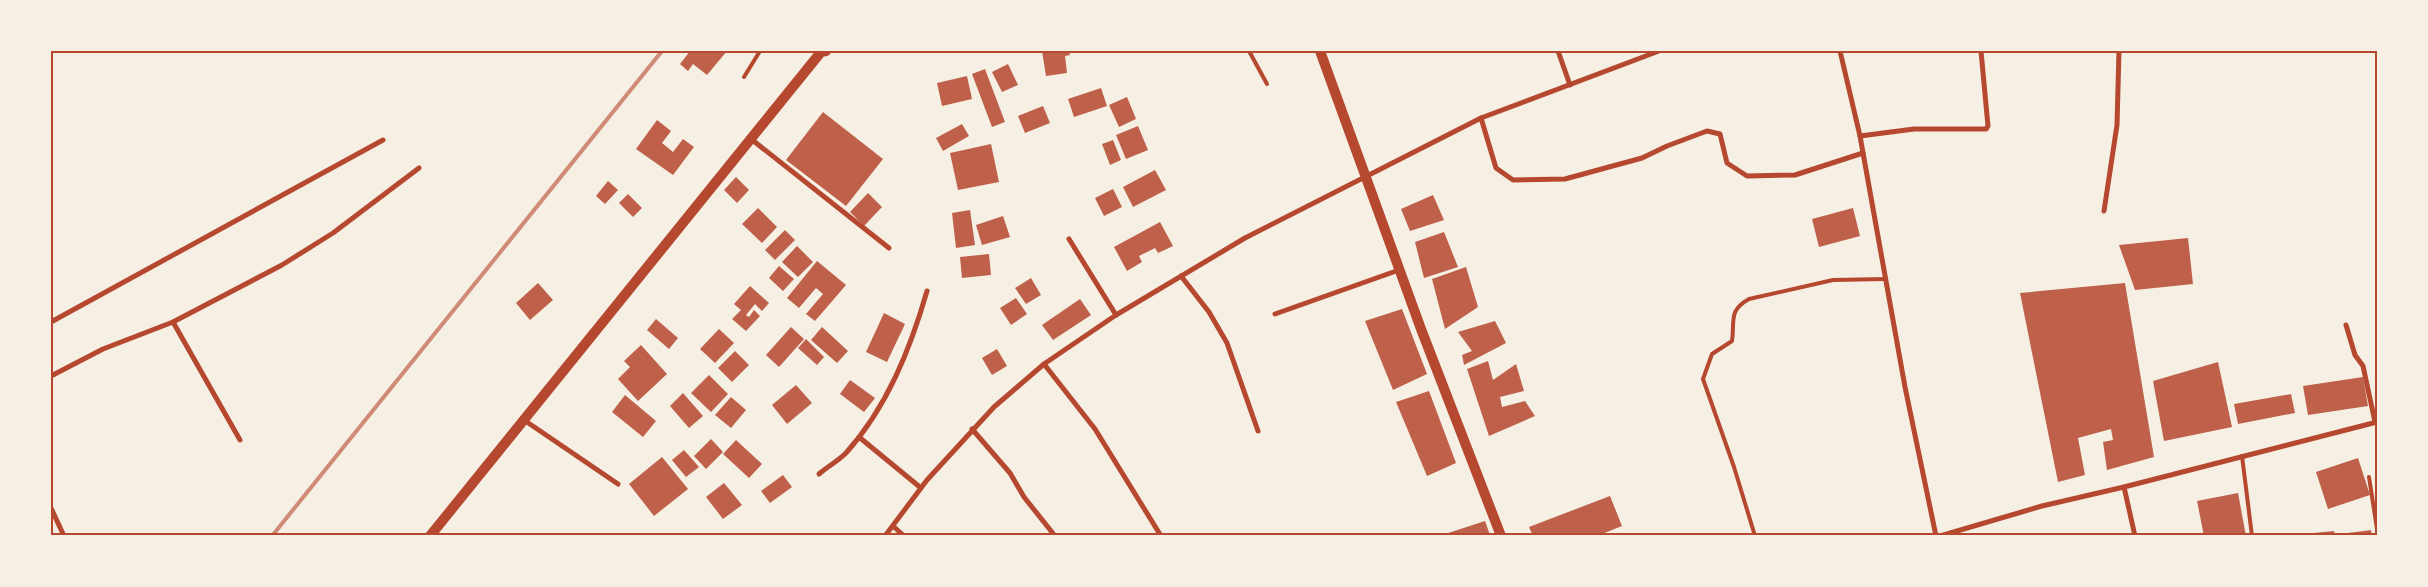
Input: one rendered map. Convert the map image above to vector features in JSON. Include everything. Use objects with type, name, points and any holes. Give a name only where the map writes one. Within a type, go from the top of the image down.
[{"type":"main road","points":[[430,536],[821,51],[826,51]]},
{"type":"main road","points":[[1320,51],[1400,270],[1501,536]]},
{"type":"street","points":[[1558,51],[1570,85]]},
{"type":"street","points":[[885,536],[921,488],[972,429],[1044,364],[1116,315],[1245,238],[1481,118],[1659,51]]},
{"type":"street","points":[[1840,51],[1860,136],[1905,387],[1938,536],[2042,506],[2124,487],[2376,422],[2362,366],[2355,355],[2346,325]]},
{"type":"street","points":[[1860,136],[1914,130],[1986,129],[1988,126],[1982,51]]},
{"type":"street","points":[[2104,212],[2118,125],[2119,51]]},
{"type":"street","points":[[1481,118],[1496,168],[1513,180],[1565,179],[1591,173],[1642,158],[1707,131],[1720,134],[1727,163],[1747,176],[1795,175],[1863,152]]},
{"type":"street","points":[[751,139],[889,248]]},
{"type":"street","points":[[51,322],[383,140]]},
{"type":"street","points":[[51,376],[103,349],[173,322],[282,265],[375,202],[419,168]]},
{"type":"street","points":[[1068,239],[1116,315]]},
{"type":"street","points":[[1275,314],[1400,270]]},
{"type":"street","points":[[1181,276],[1209,312],[1227,343],[1258,431]]},
{"type":"street","points":[[819,474],[844,454],[859,437],[894,383],[917,326],[927,291]]},
{"type":"street","points":[[173,322],[240,440]]},
{"type":"street","points":[[1044,364],[1095,429],[1161,536]]},
{"type":"street","points":[[524,420],[618,484]]},
{"type":"street","points":[[972,429],[1010,473],[1024,497],[1055,536]]},
{"type":"street","points":[[859,437],[921,488]]},
{"type":"street","points":[[2124,487],[2136,536]]},
{"type":"street","points":[[51,508],[64,536]]},
{"type":"street","points":[[892,526],[904,536]]},
{"type":"lane","points":[[744,77],[760,51]]},
{"type":"lane","points":[[1249,51],[1267,84]]},
{"type":"lane","points":[[1755,536],[1734,468],[1702,379],[1707,363],[1712,354],[1732,341],[1733,313],[1739,304],[1749,299],[1834,280],[1886,279]]},
{"type":"lane","points":[[2242,456],[2252,536]]},
{"type":"lane","points":[[2369,477],[2377,529]]},
{"type":"building","points":[[690,51],[727,51],[707,75],[693,64],[688,71],[680,64]]},
{"type":"building","points":[[1042,51],[1069,51],[1070,55],[1065,56],[1067,73],[1046,76]]},
{"type":"building","points":[[1008,64],[1018,85],[1002,92],[992,72]]},
{"type":"building","points":[[985,69],[1005,122],[992,127],[972,74]]},
{"type":"building","points":[[967,76],[972,99],[942,106],[937,83]]},
{"type":"building","points":[[1101,88],[1107,106],[1074,117],[1068,99]]},
{"type":"building","points":[[1127,97],[1136,119],[1119,127],[1109,105]]},
{"type":"building","points":[[1043,106],[1050,123],[1025,133],[1018,116]]},
{"type":"building","points":[[823,112],[883,159],[846,206],[786,160]]},
{"type":"building","points":[[657,120],[671,131],[662,143],[673,152],[683,139],[694,147],[673,175],[636,149]]},
{"type":"building","points":[[962,124],[969,136],[943,151],[936,138]]},
{"type":"building","points":[[1138,126],[1148,150],[1126,159],[1116,135]]},
{"type":"building","points":[[1113,140],[1121,160],[1110,165],[1102,144]]},
{"type":"building","points":[[991,144],[999,182],[958,190],[950,153]]},
{"type":"building","points":[[1155,170],[1166,190],[1133,207],[1123,187]]},
{"type":"building","points":[[736,177],[749,190],[737,203],[724,190]]},
{"type":"building","points":[[608,181],[618,190],[605,204],[596,196]]},
{"type":"building","points":[[1113,189],[1122,207],[1104,216],[1095,198]]},
{"type":"building","points":[[868,193],[882,207],[864,226],[850,212]]},
{"type":"building","points":[[628,194],[642,208],[633,217],[619,203]]},
{"type":"building","points":[[1433,195],[1444,220],[1410,231],[1401,209]]},
{"type":"building","points":[[758,208],[777,227],[762,243],[742,224]]},
{"type":"building","points":[[1853,208],[1860,236],[1819,247],[1812,219]]},
{"type":"building","points":[[970,210],[975,245],[956,248],[952,213]]},
{"type":"building","points":[[1003,216],[1010,237],[982,245],[976,225]]},
{"type":"building","points":[[1160,222],[1173,246],[1158,253],[1155,248],[1139,256],[1142,262],[1127,271],[1114,247]]},
{"type":"building","points":[[785,230],[795,240],[775,260],[765,250]]},
{"type":"building","points":[[1444,232],[1458,267],[1424,278],[1415,242]]},
{"type":"building","points":[[2188,238],[2193,284],[2135,290],[2119,245]]},
{"type":"building","points":[[797,246],[813,262],[798,277],[782,262]]},
{"type":"building","points":[[989,254],[991,275],[962,278],[960,257]]},
{"type":"building","points":[[817,261],[846,285],[815,321],[806,314],[823,294],[816,288],[799,308],[787,298]]},
{"type":"building","points":[[779,266],[794,279],[783,291],[769,278]]},
{"type":"building","points":[[1466,267],[1478,307],[1445,329],[1432,279]]},
{"type":"building","points":[[1031,278],[1041,295],[1026,304],[1015,288]]},
{"type":"building","points":[[538,283],[553,300],[530,320],[516,303]]},
{"type":"building","points":[[2125,283],[2154,457],[2107,470],[2103,442],[2113,440],[2111,429],[2078,438],[2085,475],[2058,482],[2020,293]]},
{"type":"building","points":[[750,286],[769,303],[762,311],[755,304],[746,315],[749,317],[754,310],[760,316],[746,331],[732,319],[741,310],[734,304]]},
{"type":"building","points":[[1016,298],[1027,314],[1011,325],[1000,308]]},
{"type":"building","points":[[1080,299],[1091,315],[1053,340],[1042,325]]},
{"type":"building","points":[[1402,309],[1427,374],[1393,390],[1365,321]]},
{"type":"building","points":[[884,313],[905,324],[887,362],[866,352]]},
{"type":"building","points":[[656,319],[678,338],[669,349],[647,330]]},
{"type":"building","points":[[1495,321],[1506,343],[1464,365],[1462,355],[1472,351],[1458,332]]},
{"type":"building","points":[[791,327],[804,339],[779,367],[766,355]]},
{"type":"building","points":[[822,327],[848,351],[837,363],[811,340]]},
{"type":"building","points":[[719,329],[734,343],[715,363],[700,349]]},
{"type":"building","points":[[806,339],[824,357],[817,365],[798,348]]},
{"type":"building","points":[[641,345],[667,374],[638,401],[618,379],[630,367],[624,361]]},
{"type":"building","points":[[997,349],[1007,366],[992,375],[982,358]]},
{"type":"building","points":[[735,351],[749,365],[732,382],[718,368]]},
{"type":"building","points":[[1488,361],[1493,380],[1516,364],[1524,391],[1500,397],[1502,407],[1525,401],[1535,416],[1489,436],[1467,369]]},
{"type":"building","points":[[2218,362],[2232,427],[2164,441],[2153,381]]},
{"type":"building","points":[[709,375],[728,394],[711,412],[691,393]]},
{"type":"building","points":[[2363,377],[2368,406],[2308,415],[2303,386]]},
{"type":"building","points":[[850,380],[875,398],[864,412],[840,394]]},
{"type":"building","points":[[796,385],[812,403],[787,424],[772,405]]},
{"type":"building","points":[[1429,391],[1456,463],[1427,476],[1396,402]]},
{"type":"building","points":[[683,393],[703,416],[689,428],[670,406]]},
{"type":"building","points":[[2291,394],[2295,413],[2238,424],[2234,404]]},
{"type":"building","points":[[625,395],[656,421],[643,437],[612,412]]},
{"type":"building","points":[[731,397],[746,410],[731,428],[715,415]]},
{"type":"building","points":[[711,439],[723,452],[706,469],[694,456]]},
{"type":"building","points":[[736,440],[762,464],[749,478],[723,454]]},
{"type":"building","points":[[684,450],[699,467],[686,477],[672,460]]},
{"type":"building","points":[[662,457],[688,489],[654,516],[629,484]]},
{"type":"building","points":[[2358,458],[2370,495],[2328,509],[2316,472]]},
{"type":"building","points":[[783,475],[792,487],[770,503],[761,491]]},
{"type":"building","points":[[724,483],[742,505],[723,519],[706,497]]},
{"type":"building","points":[[2238,493],[2246,536],[2204,536],[2197,501]]},
{"type":"building","points":[[1610,496],[1622,526],[1597,536],[1533,536],[1529,527]]},
{"type":"building","points":[[1485,521],[1490,535],[1442,536],[1442,535]]},
{"type":"building","points":[[2371,530],[2372,536],[2340,536],[2340,534]]},
{"type":"building","points":[[2334,531],[2335,536],[2303,536],[2303,534]]},
{"type":"railway","points":[[272,536],[662,51]]}]
